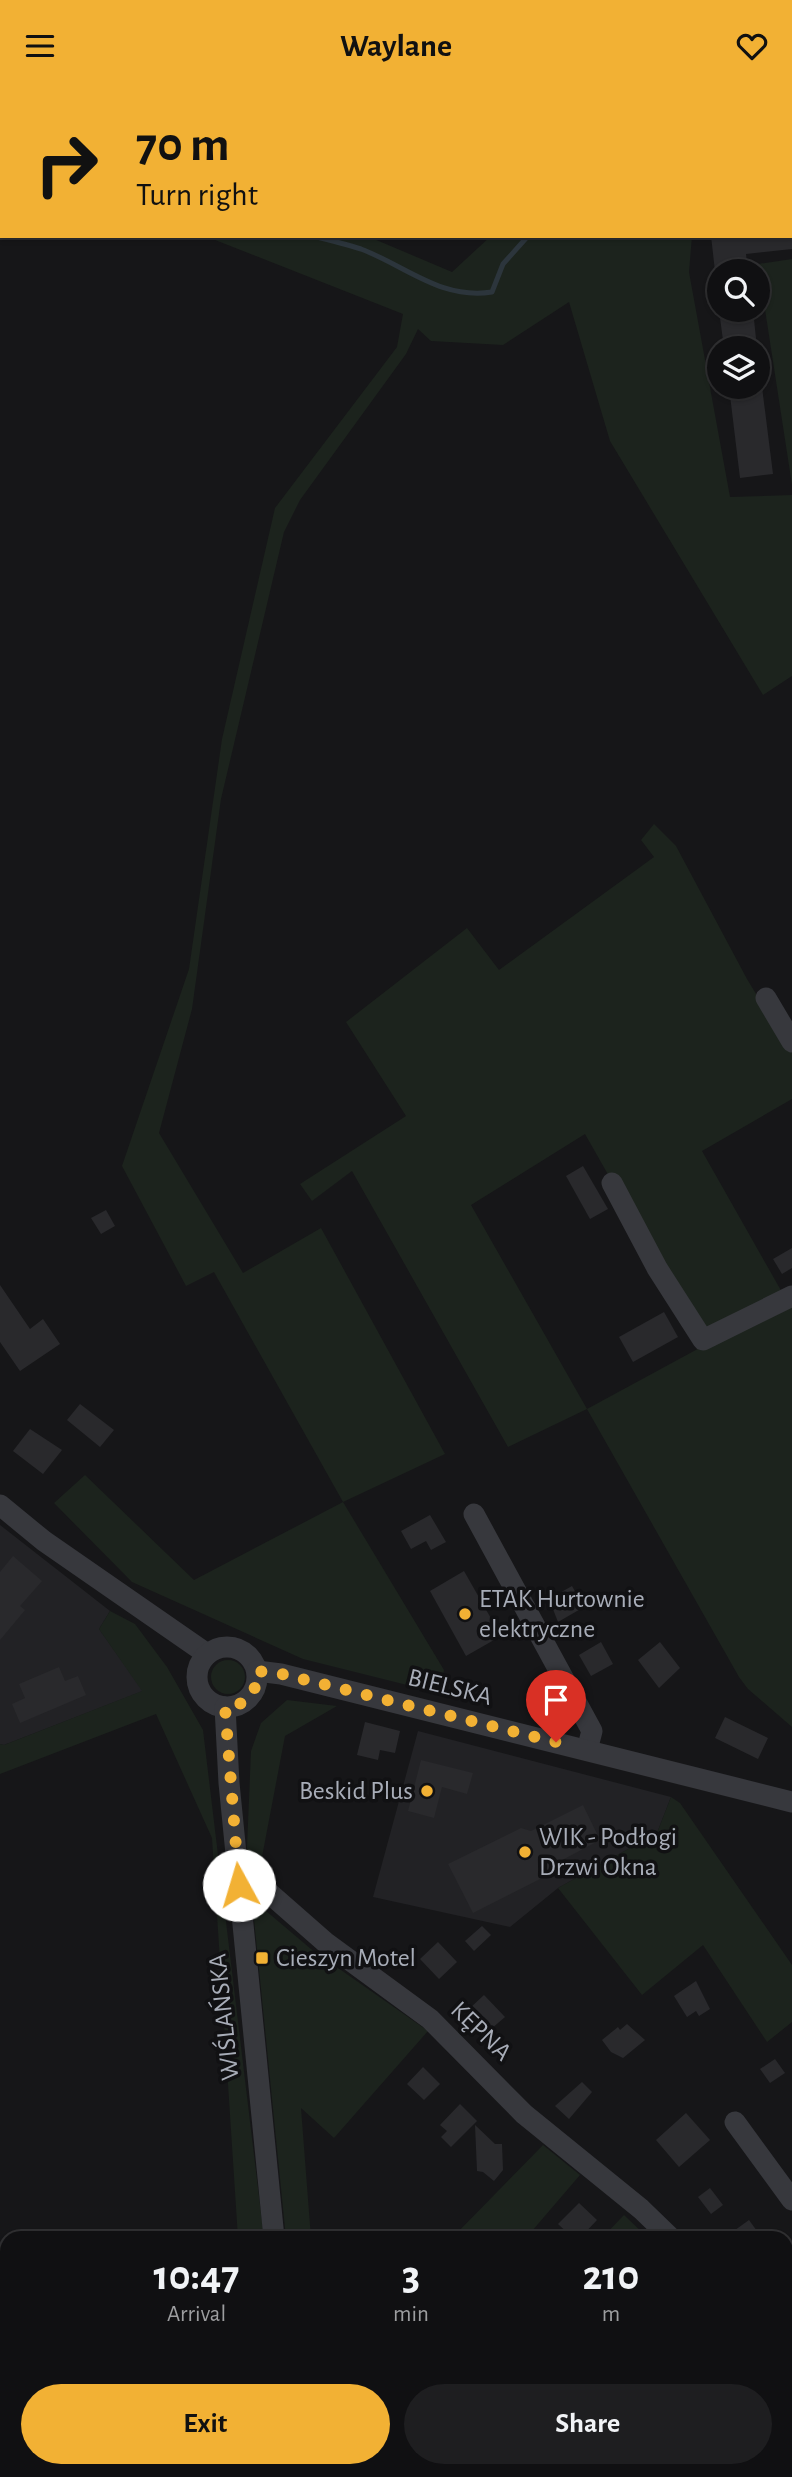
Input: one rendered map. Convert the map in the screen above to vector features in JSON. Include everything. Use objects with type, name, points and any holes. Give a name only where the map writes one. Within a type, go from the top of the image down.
[{"type":"street","points":[[766,998],[792,1042]]},
{"type":"street","points":[[612,1183],[657,1268],[703,1340],[792,1296]]},
{"type":"street","points":[[0,1505],[44,1541],[207,1654]]},
{"type":"street","points":[[474,1514],[592,1731],[587,1750]]},
{"type":"street","points":[[223,1647],[241,1650],[248,1655],[257,1671],[257,1681],[250,1697],[242,1703],[225,1707],[206,1699],[200,1691],[197,1672],[207,1654],[223,1647]]},
{"type":"street","name":"BIELSKA","points":[[257,1671],[282,1674],[792,1802]]},
{"type":"street","name":"WIŚLAŃSKA","points":[[225,1707],[239,1885],[273,2231]]},
{"type":"street","name":"KĘPNA","points":[[239,1885],[268,1892],[325,1942],[430,2019],[524,2114],[641,2209],[664,2231]]},
{"type":"street","points":[[735,2122],[792,2200]]},
{"type":"shaded area","points":[[210,238],[372,238],[452,272],[489,238],[692,238],[689,272],[707,371],[707,399],[712,399],[730,497],[792,495],[792,676],[763,695],[610,441],[569,302],[503,345],[431,341],[418,329],[406,354],[300,500],[284,532],[221,799],[192,1009],[159,1133],[243,1273],[321,1228],[445,1454],[343,1502],[214,1272],[186,1286],[122,1166],[189,969],[222,739],[275,508],[397,347],[403,314]]},
{"type":"shaded area","points":[[792,259],[792,485],[767,322],[770,322],[770,262]]},
{"type":"shaded area","points":[[654,824],[676,846],[747,979],[792,1053],[792,1099],[702,1151],[783,1294],[792,1289],[792,1727],[748,1689],[739,1677],[587,1409],[508,1447],[352,1171],[312,1201],[300,1184],[406,1116],[346,1022],[467,928],[499,970],[654,857],[641,840]],"holes":[[[585,1134],[705,1345],[587,1409],[471,1205]]]},
{"type":"shaded area","points":[[85,1475],[194,1580],[343,1502],[444,1670],[439,1693],[303,1659],[132,1582],[54,1503]]},
{"type":"shaded area","points":[[0,1525],[110,1611],[99,1629],[143,1691],[4,1745],[0,1744]]},
{"type":"shaded area","points":[[110,1611],[135,1624],[167,1667],[203,1730],[263,2231],[238,2231],[212,1838],[156,1714],[0,1774],[0,1744],[4,1745],[142,1691],[99,1629]]},
{"type":"shaded area","points":[[228,1660],[240,1665],[245,1677],[240,1689],[228,1694],[216,1689],[211,1677],[216,1665]]},
{"type":"shaded area","points":[[287,1700],[337,1706],[285,1736],[258,1878],[246,1871],[251,1751],[261,1723]]},
{"type":"shaded area","points":[[418,1731],[671,1797],[657,1833],[558,1888],[510,1927],[373,1897]]},
{"type":"shaded area","points":[[671,1797],[680,1803],[792,1965],[792,2022],[767,2042],[703,1945],[642,1995],[558,1888],[657,1833]]},
{"type":"shaded area","points":[[252,1899],[311,1949],[428,2031],[334,2138],[301,2108],[310,2231],[285,2231]]},
{"type":"shaded area","points":[[543,2145],[580,2175],[532,2231],[459,2231]]},
{"type":"shaded area","points":[[624,2215],[641,2231],[609,2231]]},
{"type":"building","points":[[711,238],[792,238],[792,249],[746,254],[747,259],[714,259]]},
{"type":"building","points":[[721,322],[754,322],[756,336],[722,336]]},
{"type":"building","points":[[730,399],[764,399],[773,474],[740,478]]},
{"type":"building","points":[[583,1166],[608,1209],[590,1219],[566,1176]]},
{"type":"building","points":[[106,1210],[115,1226],[101,1234],[91,1218]]},
{"type":"building","points":[[792,1248],[792,1268],[782,1274],[773,1259]]},
{"type":"building","points":[[0,1285],[30,1329],[43,1319],[60,1344],[20,1371],[0,1342]]},
{"type":"building","points":[[664,1312],[678,1337],[633,1362],[619,1337]]},
{"type":"building","points":[[80,1404],[114,1430],[100,1447],[67,1420]]},
{"type":"building","points":[[30,1429],[62,1450],[43,1474],[13,1451]]},
{"type":"building","points":[[430,1515],[446,1542],[431,1550],[426,1541],[411,1549],[401,1531]]},
{"type":"building","points":[[13,1556],[42,1581],[20,1606],[25,1610],[0,1640],[0,1572]]},
{"type":"building","name":"ETAK Hurtownie elektryczne","points":[[464,1571],[501,1636],[466,1656],[430,1591]]},
{"type":"building","points":[[572,1586],[584,1607],[558,1622],[549,1599]]},
{"type":"building","points":[[601,1642],[613,1664],[591,1676],[579,1655]]},
{"type":"building","points":[[660,1642],[680,1668],[659,1688],[638,1660]]},
{"type":"building","points":[[59,1667],[65,1681],[78,1676],[86,1695],[20,1723],[12,1704],[25,1698],[19,1684]]},
{"type":"building","points":[[725,1717],[768,1738],[758,1759],[715,1738]]},
{"type":"building","points":[[365,1722],[400,1731],[395,1753],[380,1750],[378,1760],[357,1755]]},
{"type":"building","name":"Beskid Plus","points":[[421,1760],[473,1773],[467,1794],[442,1787],[434,1818],[408,1811]]},
{"type":"building","name":"WIK - Podłogi Drzwi Okna","points":[[583,1805],[600,1840],[549,1867],[544,1877],[473,1913],[448,1864],[521,1828],[531,1831]]},
{"type":"building","points":[[482,1926],[491,1935],[474,1951],[465,1941]]},
{"type":"building","points":[[438,1942],[457,1962],[439,1979],[420,1959]]},
{"type":"building","points":[[696,1981],[710,2009],[699,2016],[696,2011],[687,2017],[674,1996]]},
{"type":"building","points":[[484,1995],[505,2017],[491,2029],[469,2009]]},
{"type":"building","points":[[627,2024],[645,2040],[623,2058],[611,2052],[602,2040],[618,2027],[620,2030]]},
{"type":"building","points":[[775,2059],[785,2073],[770,2083],[760,2069]]},
{"type":"building","points":[[423,2067],[440,2084],[424,2100],[407,2084]]},
{"type":"building","points":[[582,2082],[592,2092],[569,2119],[555,2106]]},
{"type":"building","points":[[460,2104],[477,2121],[451,2147],[441,2137],[447,2131],[440,2125]]},
{"type":"building","points":[[686,2113],[710,2140],[679,2167],[656,2140]]},
{"type":"building","points":[[475,2125],[495,2144],[502,2144],[503,2170],[494,2181],[483,2172],[477,2171]]},
{"type":"building","points":[[710,2188],[723,2205],[711,2214],[698,2197]]},
{"type":"building","points":[[579,2203],[597,2220],[587,2231],[566,2231],[558,2224]]},
{"type":"building","points":[[749,2220],[757,2231],[734,2231]]},
{"type":"waterway","points":[[320,238],[361,249],[440,286],[474,293],[492,292],[503,264],[526,238]]},
{"type":"place","name":"ETAK Hurtownie elektryczne","points":[[465,1614]]},
{"type":"place","name":"Beskid Plus","points":[[427,1791]]},
{"type":"place","name":"WIK - Podłogi Drzwi Okna","points":[[525,1852]]},
{"type":"place","name":"Cieszyn Motel","points":[[262,1958]]},
{"type":"route","points":[[239,1885],[225,1707],[242,1703],[250,1697],[255,1689],[257,1671],[282,1674],[556,1742]]}]
